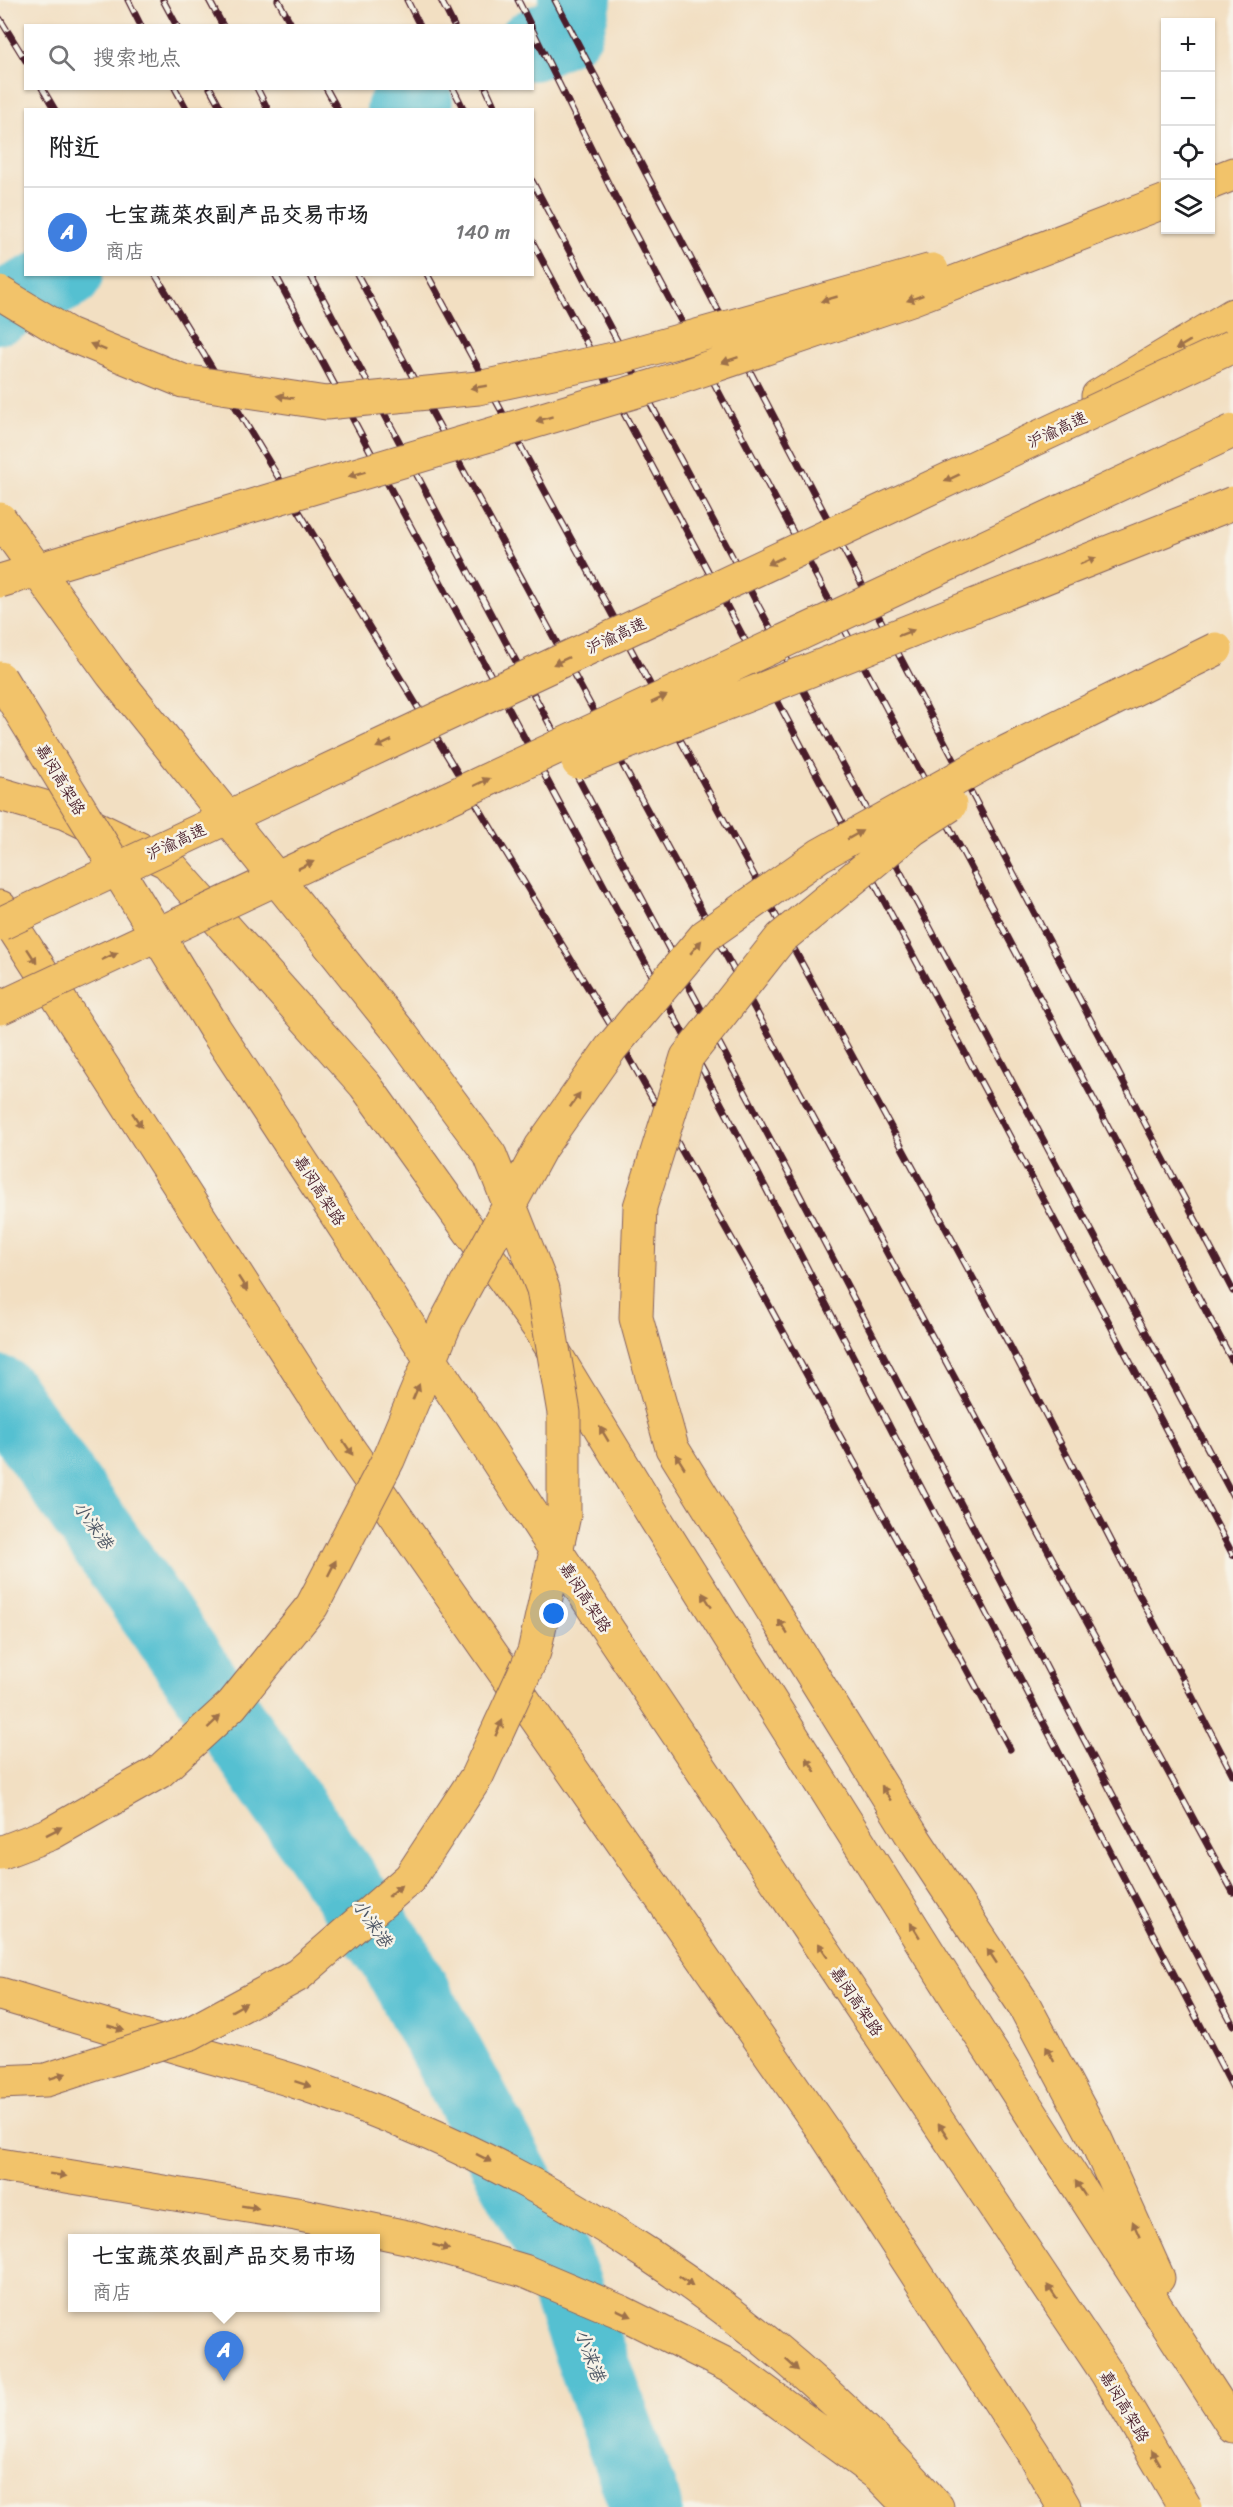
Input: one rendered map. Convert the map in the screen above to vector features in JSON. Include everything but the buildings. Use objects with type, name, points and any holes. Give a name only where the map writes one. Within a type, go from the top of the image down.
[{"type":"highway","points":[[1215,177],[1233,172]]},
{"type":"highway","points":[[1215,181],[1233,172]]},
{"type":"highway","points":[[0,293],[68,334],[183,381],[326,403],[478,388],[618,357],[962,261],[1161,197]]},
{"type":"highway","points":[[0,581],[657,385],[911,299],[1161,203]]},
{"type":"highway","points":[[996,457],[1233,315]]},
{"type":"highway","name":"沪渝高速","points":[[0,924],[1233,346]]},
{"type":"highway","points":[[0,1008],[1233,431]]},
{"type":"highway","points":[[0,1032],[1233,455]]},
{"type":"highway","points":[[578,762],[1233,503]]},
{"type":"highway","points":[[0,519],[112,674],[402,1034],[490,1155],[543,1289],[564,1413],[564,1515],[534,1652],[477,1776],[410,1878],[298,1975],[191,2033],[46,2080],[0,2082]]},
{"type":"highway","points":[[0,1853],[50,1834],[159,1772],[232,1705],[312,1606],[388,1460],[446,1322],[541,1148],[611,1048],[705,936],[820,855],[990,760],[1224,645]]},
{"type":"highway","points":[[1203,2378],[1095,2138],[1024,2005],[913,1837],[672,1448],[636,1318],[640,1207],[687,1057],[781,938],[913,829],[1059,736],[1224,645]]},
{"type":"highway","name":"嘉闵高架路","points":[[0,678],[221,1040],[596,1611],[1106,2372],[1185,2507]]},
{"type":"highway","points":[[0,794],[65,813],[167,862],[365,1085],[542,1332],[655,1518],[979,2033],[1233,2426]]},
{"type":"highway","points":[[0,907],[346,1445],[825,2133],[1033,2453],[1064,2507]]},
{"type":"highway","points":[[0,1994],[309,2086],[482,2157],[629,2240],[748,2326],[890,2454],[937,2507]]},
{"type":"highway","points":[[0,2165],[308,2217],[411,2238],[524,2271],[621,2312],[733,2368],[880,2476],[911,2507]]},
{"type":"waterway","points":[[534,44],[568,28],[576,0]]},
{"type":"waterway","points":[[406,108],[417,102]]},
{"type":"waterway","points":[[0,308],[63,276]]},
{"type":"waterway","name":"小涞港","points":[[0,1392],[395,1957],[550,2243],[646,2507]]},
{"type":"railway","points":[[128,0],[140,24]]},
{"type":"railway","points":[[163,0],[176,24]]},
{"type":"railway","points":[[209,0],[222,24]]},
{"type":"railway","points":[[278,0],[291,24]]},
{"type":"railway","points":[[407,0],[419,24]]},
{"type":"railway","points":[[441,0],[453,24]]},
{"type":"railway","points":[[518,0],[530,24]]},
{"type":"railway","points":[[555,0],[1233,1291]]},
{"type":"railway","points":[[0,19],[24,58]]},
{"type":"railway","points":[[534,33],[610,187],[1233,1362]]},
{"type":"railway","points":[[43,90],[54,108]]},
{"type":"railway","points":[[176,90],[186,108]]},
{"type":"railway","points":[[211,90],[221,108]]},
{"type":"railway","points":[[258,90],[267,108]]},
{"type":"railway","points":[[327,90],[337,108]]},
{"type":"railway","points":[[454,90],[463,108]]},
{"type":"railway","points":[[487,90],[495,108]]},
{"type":"railway","points":[[534,185],[1233,1496]]},
{"type":"railway","points":[[534,245],[1233,1555]]},
{"type":"railway","points":[[156,276],[613,1029],[758,1285],[1010,1749]]},
{"type":"railway","points":[[276,276],[746,1150],[1233,2088]]},
{"type":"railway","points":[[311,276],[784,1165],[1233,2025]]},
{"type":"railway","points":[[358,276],[1233,1892]]},
{"type":"railway","points":[[428,276],[1011,1348],[1233,1775]]},
{"type":"place","name":"七宝蔬菜农副产品交易市场","points":[[224,2381]]}]
